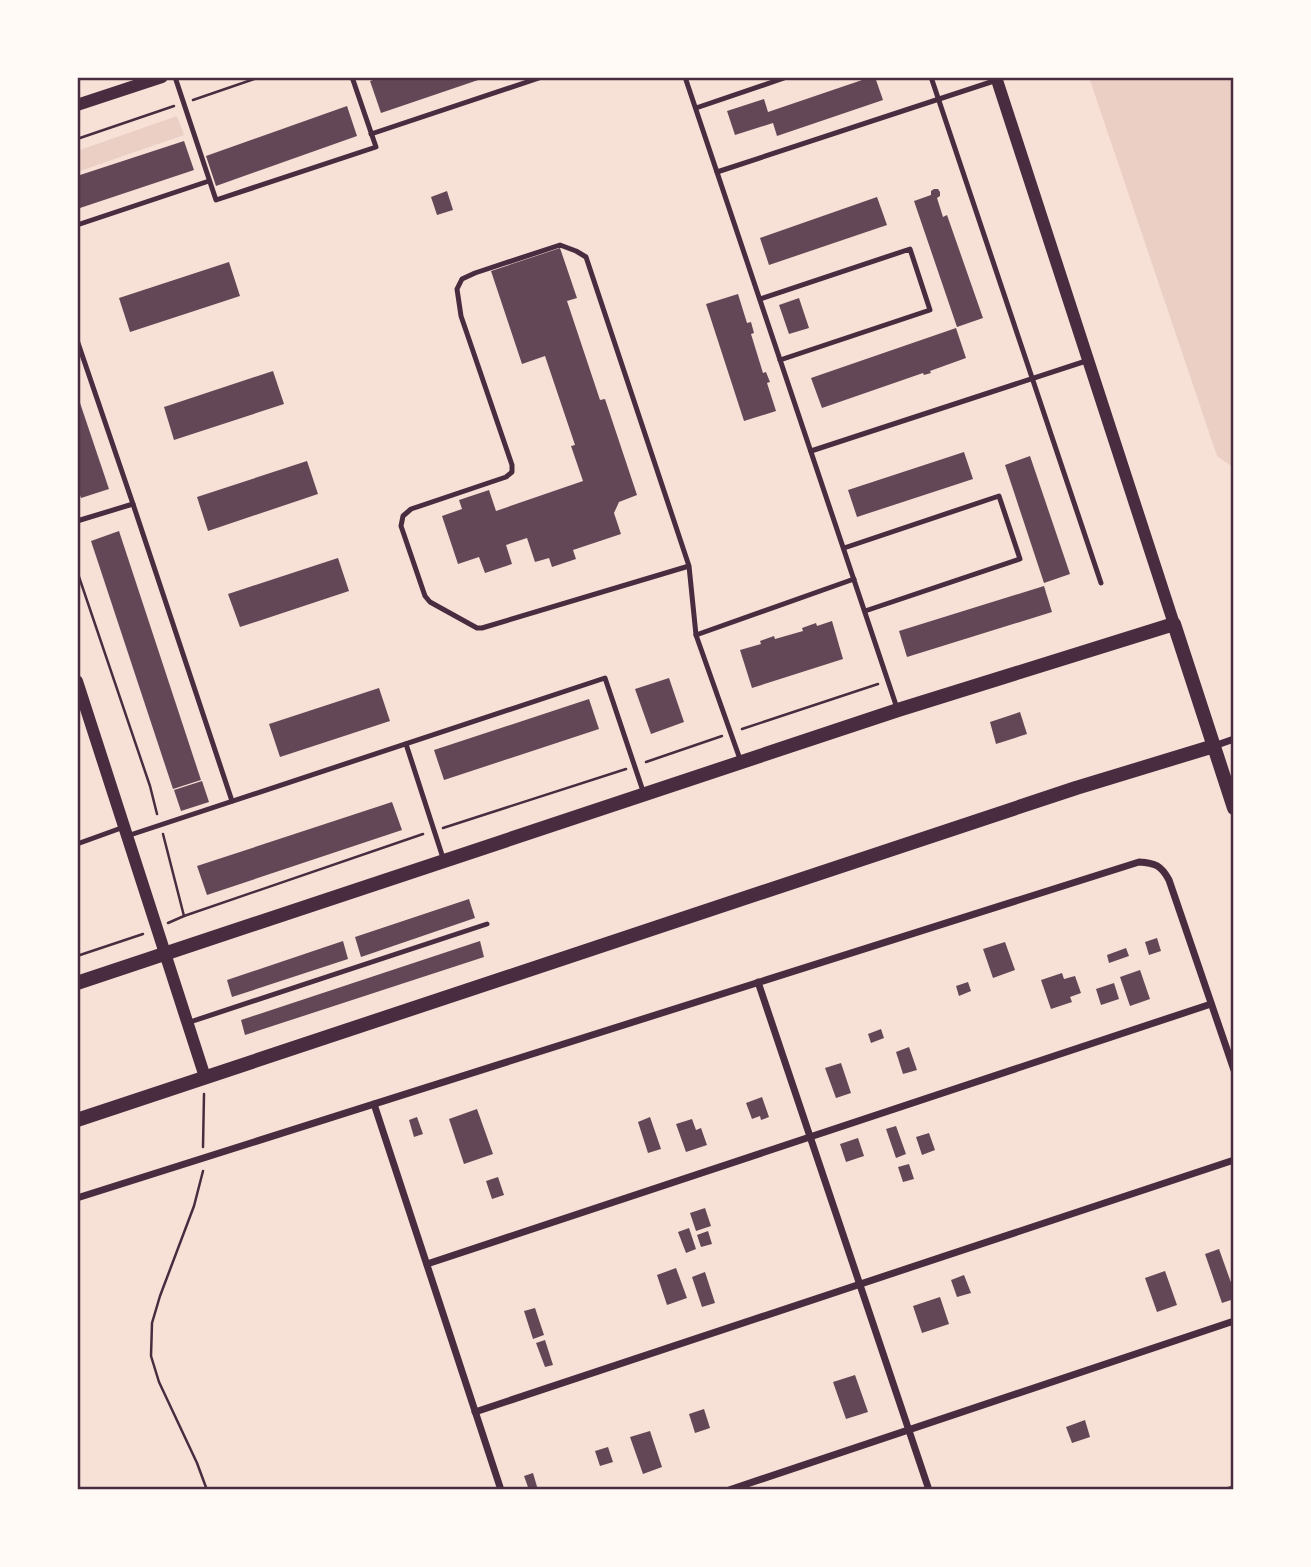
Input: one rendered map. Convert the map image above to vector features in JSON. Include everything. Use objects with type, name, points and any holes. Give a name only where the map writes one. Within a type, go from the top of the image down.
[{"type":"main road","points":[[77,983],[898,710],[1174,624],[1234,808]]},
{"type":"main road","points":[[77,1120],[1076,788],[1214,746]]},
{"type":"street","points":[[77,105],[162,77]]},
{"type":"street","points":[[996,78],[1174,624]]},
{"type":"street","points":[[77,681],[205,1077]]},
{"type":"street","points":[[1214,746],[1234,739]]},
{"type":"street","points":[[77,1198],[1130,864],[1152,863],[1164,870],[1234,1070]]},
{"type":"street","points":[[758,982],[929,1490]]},
{"type":"street","points":[[427,1264],[1212,1004]]},
{"type":"street","points":[[374,1104],[501,1490]]},
{"type":"street","points":[[475,1412],[1234,1160]]},
{"type":"street","points":[[729,1490],[1234,1321]]},
{"type":"lane","points":[[174,77],[216,200],[376,147],[352,77]]},
{"type":"lane","points":[[372,134],[542,77]]},
{"type":"lane","points":[[685,77],[898,710]]},
{"type":"lane","points":[[696,108],[787,77]]},
{"type":"lane","points":[[931,77],[1101,583]]},
{"type":"lane","points":[[717,172],[996,78]]},
{"type":"lane","points":[[77,225],[209,181]]},
{"type":"lane","points":[[689,566],[482,628],[477,628],[430,602],[425,596],[401,526],[403,516],[411,509],[506,477],[512,472],[461,316],[457,289],[463,279],[560,245],[586,257],[689,566],[696,635],[741,763]]},
{"type":"lane","points":[[760,299],[910,249],[930,310],[780,360]]},
{"type":"lane","points":[[77,340],[232,801]]},
{"type":"lane","points":[[811,452],[1090,360]]},
{"type":"lane","points":[[844,548],[999,496],[1020,559],[865,611]]},
{"type":"lane","points":[[77,522],[133,503]]},
{"type":"lane","points":[[696,635],[854,579]]},
{"type":"lane","points":[[77,844],[160,825],[606,678],[644,794]]},
{"type":"lane","points":[[406,744],[444,861]]},
{"type":"lane","points":[[187,1023],[487,924]]},
{"type":"path","points":[[77,139],[260,77]]},
{"type":"path","points":[[77,571],[150,786],[184,916]]},
{"type":"path","points":[[77,956],[158,928],[184,916],[434,831],[888,681]]},
{"type":"path","points":[[204,1146],[205,1077]]},
{"type":"path","points":[[203,1160],[203,1174],[194,1206],[152,1322],[150,1356],[207,1490]]},
{"type":"shaded area","points":[[1089,77],[1234,77],[1234,468],[1217,456]]},
{"type":"shaded area","points":[[177,116],[184,135],[77,172],[77,151]]},
{"type":"building","points":[[382,77],[487,77],[381,113],[370,81]]},
{"type":"building","points":[[875,77],[883,100],[777,136],[773,123],[735,135],[727,111],[764,99],[768,112]]},
{"type":"building","points":[[347,106],[357,136],[216,186],[206,156]]},
{"type":"building","points":[[184,141],[194,170],[77,209],[77,176]]},
{"type":"building","points":[[934,189],[940,192],[937,198],[943,217],[947,215],[983,318],[957,327],[914,201],[931,195]]},
{"type":"building","points":[[447,191],[453,210],[437,215],[431,197]]},
{"type":"building","points":[[877,197],[887,225],[769,265],[760,238]]},
{"type":"building","points":[[560,248],[577,298],[567,301],[600,400],[605,399],[637,495],[619,502],[614,513],[621,534],[573,550],[576,559],[552,567],[549,558],[535,562],[527,538],[506,545],[512,564],[485,573],[479,557],[458,564],[442,516],[462,509],[459,500],[489,490],[496,511],[583,481],[571,446],[575,445],[545,356],[522,364],[491,271]]},
{"type":"building","points":[[229,262],[240,296],[130,332],[119,298]]},
{"type":"building","points":[[738,294],[747,323],[751,322],[754,333],[751,334],[763,373],[766,372],[770,382],[767,383],[776,411],[744,421],[706,304]]},
{"type":"building","points":[[799,298],[809,328],[789,334],[779,305]]},
{"type":"building","points":[[956,328],[966,358],[930,371],[931,373],[923,373],[822,408],[811,378]]},
{"type":"building","points":[[273,371],[284,404],[174,440],[164,407]]},
{"type":"building","points":[[77,394],[109,489],[81,498],[77,487]]},
{"type":"building","points":[[964,452],[973,479],[857,517],[848,490]]},
{"type":"building","points":[[1030,456],[1070,574],[1044,583],[1005,465]]},
{"type":"building","points":[[307,461],[318,494],[208,531],[197,497]]},
{"type":"building","points":[[119,531],[201,780],[173,789],[91,541]]},
{"type":"building","points":[[338,558],[349,591],[240,627],[228,594]]},
{"type":"building","points":[[1044,586],[1052,612],[907,657],[899,631]]},
{"type":"building","points":[[832,621],[843,659],[752,688],[740,650],[761,644],[760,641],[774,636],[775,639],[803,631],[802,628],[816,623],[817,626]]},
{"type":"building","points":[[669,678],[684,722],[651,734],[635,689]]},
{"type":"building","points":[[379,688],[390,721],[280,757],[269,724]]},
{"type":"building","points":[[589,699],[599,729],[444,780],[434,750]]},
{"type":"building","points":[[1020,712],[1027,734],[996,744],[990,722]]},
{"type":"building","points":[[202,781],[209,802],[181,811],[174,790]]},
{"type":"building","points":[[392,802],[402,830],[207,895],[197,866]]},
{"type":"building","points":[[469,899],[475,918],[361,957],[355,937]]},
{"type":"building","points":[[1157,938],[1161,951],[1149,955],[1145,942]]},
{"type":"building","points":[[343,941],[348,959],[232,997],[227,980]]},
{"type":"building","points":[[480,941],[484,957],[245,1035],[241,1020]]},
{"type":"building","points":[[1005,942],[1015,970],[993,978],[983,949]]},
{"type":"building","points":[[1126,948],[1129,956],[1109,963],[1107,955]]},
{"type":"building","points":[[1140,970],[1150,999],[1130,1006],[1120,977]]},
{"type":"building","points":[[1062,973],[1064,979],[1075,976],[1081,993],[1070,997],[1072,1002],[1051,1009],[1041,980]]},
{"type":"building","points":[[968,982],[971,991],[959,996],[956,986]]},
{"type":"building","points":[[1114,983],[1119,999],[1101,1005],[1096,989]]},
{"type":"building","points":[[881,1029],[884,1038],[871,1043],[868,1034]]},
{"type":"building","points":[[909,1047],[917,1070],[903,1074],[896,1052]]},
{"type":"building","points":[[841,1063],[851,1093],[836,1098],[825,1068]]},
{"type":"building","points":[[762,1097],[769,1117],[752,1119],[746,1103]]},
{"type":"building","points":[[477,1109],[493,1154],[464,1164],[449,1119]]},
{"type":"building","points":[[417,1117],[423,1134],[414,1137],[409,1120]]},
{"type":"building","points":[[650,1117],[661,1149],[648,1153],[638,1122]]},
{"type":"building","points":[[692,1119],[696,1130],[701,1128],[707,1145],[686,1152],[676,1124]]},
{"type":"building","points":[[896,1126],[906,1154],[896,1158],[886,1129]]},
{"type":"building","points":[[929,1133],[935,1150],[922,1155],[916,1137]]},
{"type":"building","points":[[858,1138],[864,1156],[846,1162],[840,1144]]},
{"type":"building","points":[[909,1164],[914,1179],[903,1182],[898,1167]]},
{"type":"building","points":[[498,1177],[504,1195],[492,1199],[486,1181]]},
{"type":"building","points":[[705,1208],[711,1226],[696,1231],[690,1213]]},
{"type":"building","points":[[689,1228],[696,1249],[686,1253],[678,1232]]},
{"type":"building","points":[[708,1231],[712,1244],[701,1247],[697,1235]]},
{"type":"building","points":[[1219,1249],[1234,1291],[1234,1299],[1222,1303],[1205,1254]]},
{"type":"building","points":[[676,1268],[687,1298],[667,1305],[657,1275]]},
{"type":"building","points":[[1165,1271],[1177,1305],[1157,1312],[1145,1278]]},
{"type":"building","points":[[705,1272],[715,1303],[702,1307],[692,1277]]},
{"type":"building","points":[[964,1275],[971,1293],[957,1297],[951,1280]]},
{"type":"building","points":[[940,1297],[949,1324],[922,1333],[913,1306]]},
{"type":"building","points":[[535,1308],[544,1335],[533,1339],[524,1311]]},
{"type":"building","points":[[545,1340],[553,1365],[545,1367],[536,1343]]},
{"type":"building","points":[[855,1375],[868,1412],[846,1419],[833,1382]]},
{"type":"building","points":[[704,1409],[710,1428],[695,1433],[689,1414]]},
{"type":"building","points":[[1085,1420],[1090,1437],[1072,1443],[1066,1427]]},
{"type":"building","points":[[650,1431],[662,1467],[643,1474],[630,1437]]},
{"type":"building","points":[[608,1447],[613,1462],[600,1466],[595,1451]]},
{"type":"building","points":[[533,1473],[538,1490],[529,1490],[524,1476]]}]
